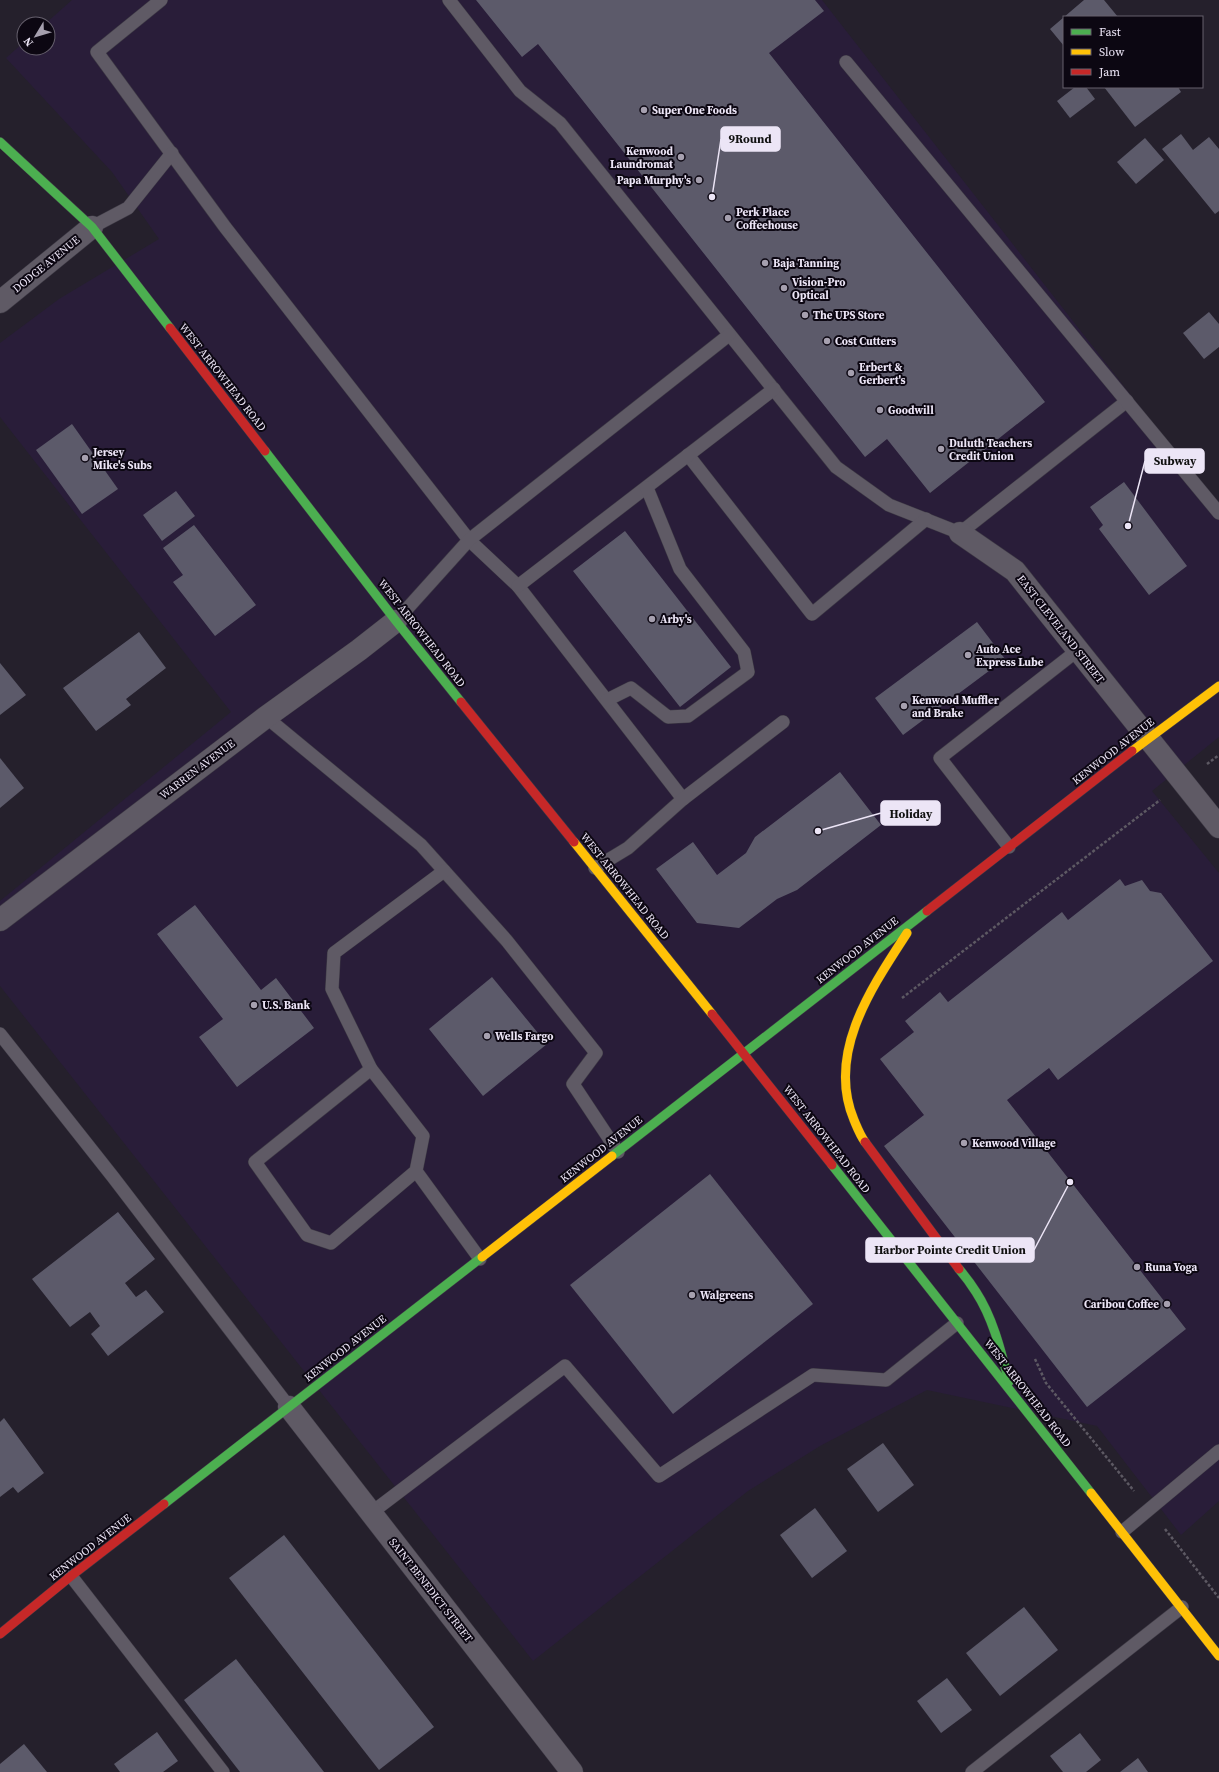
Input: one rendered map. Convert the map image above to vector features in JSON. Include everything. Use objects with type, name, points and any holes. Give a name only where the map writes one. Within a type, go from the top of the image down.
[{"type":"street","name":"WEST ARROWHEAD ROAD","points":[[0,142],[92,227],[396,621],[744,1053],[1182,1607],[1219,1656]]},
{"type":"street","name":"DODGE AVENUE","points":[[0,302],[92,227]]},
{"type":"street","name":"EAST CLEVELAND STREET","points":[[960,533],[1015,571],[1219,827]]},
{"type":"street","name":"WARREN AVENUE","points":[[0,920],[266,717],[359,650],[396,621]]},
{"type":"street","name":"KENWOOD AVENUE","points":[[0,1634],[71,1576],[1148,739],[1219,686]]},
{"type":"street","points":[[916,919],[874,985],[854,1025],[845,1074],[849,1108],[852,1120],[861,1136],[976,1292],[987,1311],[993,1325],[1012,1393]]},
{"type":"street","name":"SAINT BENEDICT STREET","points":[[289,1407],[572,1772]]},
{"type":"lane","points":[[161,0],[96,52],[172,153],[224,227],[469,540],[518,586],[683,799]]},
{"type":"lane","points":[[449,0],[520,91],[560,123],[836,467],[889,504],[960,533],[1127,401]]},
{"type":"lane","points":[[846,62],[1219,513]]},
{"type":"lane","points":[[92,227],[128,208],[172,153]]},
{"type":"lane","points":[[396,621],[469,540],[729,335]]},
{"type":"lane","points":[[518,586],[774,389]]},
{"type":"lane","points":[[688,455],[812,614],[926,519]]},
{"type":"lane","points":[[607,700],[631,688],[668,717],[688,716],[748,672],[744,652],[680,569],[647,488]]},
{"type":"lane","points":[[1009,847],[940,758],[1078,650]]},
{"type":"lane","points":[[266,717],[421,845],[507,941],[596,1053],[573,1084],[618,1152]]},
{"type":"lane","points":[[595,868],[628,848],[683,799],[783,722]]},
{"type":"lane","points":[[371,1069],[255,1162],[307,1235],[331,1243],[416,1171],[423,1136],[371,1069],[332,989],[334,953],[444,871]]},
{"type":"lane","points":[[0,1034],[113,1177],[289,1407]]},
{"type":"lane","points":[[416,1171],[480,1259]]},
{"type":"lane","points":[[371,1513],[565,1366],[659,1476],[813,1375],[886,1380],[957,1323]]},
{"type":"lane","points":[[1122,1532],[1219,1451]]},
{"type":"lane","points":[[71,1576],[223,1772]]},
{"type":"lane","points":[[972,1772],[1182,1607]]},
{"type":"path","points":[[900,1000],[1219,755]]},
{"type":"path","points":[[1033,1355],[1046,1383],[1150,1509],[1219,1598]]},
{"type":"shaded area","points":[[72,0],[822,0],[1219,508],[1219,737],[1152,791],[1219,873],[1219,1501],[1181,1535],[1097,1426],[927,1390],[820,1446],[748,1491],[533,1661],[0,986],[0,901],[231,712],[0,417],[0,343],[59,299],[159,239],[112,172],[6,58],[16,49],[16,56],[56,56],[56,16],[54,16]]},
{"type":"building","points":[[476,0],[815,0],[824,11],[769,53],[1045,402],[930,493],[887,439],[865,457],[538,44],[522,57]]},
{"type":"building","points":[[1084,0],[1104,0],[1117,16],[1065,16]]},
{"type":"building","points":[[1063,18],[1063,45],[1050,29]]},
{"type":"building","points":[[1074,88],[1087,88],[1095,99],[1070,118],[1057,101]]},
{"type":"building","points":[[1105,88],[1179,88],[1181,92],[1135,127]]},
{"type":"building","points":[[1181,134],[1193,150],[1209,137],[1219,149],[1219,211],[1215,214],[1162,149]]},
{"type":"building","points":[[1145,138],[1164,160],[1136,184],[1117,162]]},
{"type":"building","points":[[1209,312],[1219,324],[1219,347],[1204,359],[1183,333]]},
{"type":"building","points":[[72,424],[118,489],[82,514],[36,450]]},
{"type":"building","points":[[1124,482],[1187,566],[1149,595],[1099,529],[1103,525],[1090,507]]},
{"type":"building","points":[[176,491],[195,516],[162,541],[143,515]]},
{"type":"building","points":[[194,525],[256,605],[215,636],[173,582],[183,575],[163,548]]},
{"type":"building","name":"Arby's","points":[[625,531],[731,667],[680,707],[573,571]]},
{"type":"building","points":[[977,622],[1005,659],[903,735],[875,698]]},
{"type":"building","points":[[139,632],[166,668],[126,699],[131,705],[96,731],[63,688]]},
{"type":"building","points":[[0,663],[26,695],[0,715]]},
{"type":"building","points":[[0,758],[24,788],[0,808]]},
{"type":"building","points":[[840,772],[881,825],[797,890],[777,899],[739,928],[697,923],[656,869],[693,842],[717,875],[746,853],[755,837]]},
{"type":"building","name":"Kenwood Village","points":[[1120,879],[1125,886],[1142,880],[1150,891],[1161,893],[1213,961],[1058,1080],[1049,1068],[1007,1100],[1186,1329],[1087,1407],[884,1146],[924,1115],[880,1059],[914,1032],[905,1021],[940,992],[948,1002],[1062,912],[1068,920]]},
{"type":"building","name":"U.S. Bank","points":[[195,905],[261,990],[276,978],[314,1028],[237,1087],[199,1037],[223,1019],[157,934]]},
{"type":"building","name":"Wells Fargo","points":[[492,977],[547,1044],[483,1096],[429,1029]]},
{"type":"building","name":"Walgreens","points":[[710,1174],[813,1304],[673,1414],[570,1285]]},
{"type":"building","points":[[118,1212],[155,1259],[125,1283],[136,1297],[146,1290],[164,1312],[108,1356],[91,1334],[100,1326],[90,1312],[70,1327],[32,1279]]},
{"type":"building","points":[[4,1418],[44,1473],[18,1493],[13,1487],[0,1497],[0,1422]]},
{"type":"building","points":[[883,1443],[914,1485],[878,1512],[847,1469]]},
{"type":"building","points":[[815,1508],[847,1551],[812,1578],[780,1535]]},
{"type":"building","points":[[284,1535],[434,1727],[379,1770],[229,1578]]},
{"type":"building","points":[[1024,1607],[1058,1650],[1000,1696],[966,1653]]},
{"type":"building","points":[[236,1659],[324,1772],[240,1772],[184,1700]]},
{"type":"building","points":[[947,1678],[972,1710],[941,1733],[917,1701]]},
{"type":"building","points":[[157,1732],[178,1761],[163,1772],[120,1772],[114,1764]]},
{"type":"building","points":[[1080,1733],[1101,1760],[1086,1772],[1063,1772],[1050,1756]]},
{"type":"building","points":[[24,1744],[47,1772],[0,1772],[0,1764]]},
{"type":"building","points":[[1138,1758],[1148,1772],[1120,1772]]},
{"type":"traffic: fast","points":[[0,142],[92,227],[170,328]]},
{"type":"traffic: fast","points":[[265,451],[396,621],[461,702]]},
{"type":"traffic: fast","points":[[612,1156],[927,911]]},
{"type":"traffic: fast","points":[[832,1165],[1091,1493]]},
{"type":"traffic: fast","points":[[164,1504],[482,1257]]},
{"type":"traffic: fast","points":[[959,1269],[982,1302],[992,1324],[1009,1382]]},
{"type":"traffic: slow","points":[[1132,751],[1219,686]]},
{"type":"traffic: slow","points":[[574,842],[712,1014]]},
{"type":"traffic: slow","points":[[865,1142],[854,1120],[847,1095],[846,1070],[849,1046],[867,998],[907,933]]},
{"type":"traffic: slow","points":[[482,1257],[612,1156]]},
{"type":"traffic: slow","points":[[1091,1493],[1219,1656]]},
{"type":"traffic: jam","points":[[170,328],[265,451]]},
{"type":"traffic: jam","points":[[461,702],[574,842]]},
{"type":"traffic: jam","points":[[927,911],[1132,751]]},
{"type":"traffic: jam","points":[[712,1014],[832,1165]]},
{"type":"traffic: jam","points":[[865,1142],[959,1269]]},
{"type":"traffic: jam","points":[[0,1634],[71,1576],[164,1504]]},
{"type":"place","name":"Super One Foods","points":[[644,110]]},
{"type":"place","name":"Kenwood Laundromat","points":[[681,157]]},
{"type":"place","name":"Papa Murphy's","points":[[699,180]]},
{"type":"place","name":"9Round","points":[[712,197]]},
{"type":"place","name":"Perk Place Coffeehouse","points":[[728,218]]},
{"type":"place","name":"Baja Tanning","points":[[765,263]]},
{"type":"place","name":"Vision-Pro Optical","points":[[784,288]]},
{"type":"place","name":"The UPS Store","points":[[805,315]]},
{"type":"place","name":"Cost Cutters","points":[[827,341]]},
{"type":"place","name":"Erbert & Gerbert's","points":[[851,373]]},
{"type":"place","name":"Goodwill","points":[[880,410]]},
{"type":"place","name":"Duluth Teachers Credit Union","points":[[941,449]]},
{"type":"place","name":"Jersey Mike's Subs","points":[[85,458]]},
{"type":"place","name":"Subway","points":[[1128,526]]},
{"type":"place","name":"Arby's","points":[[652,619]]},
{"type":"place","name":"Auto Ace Express Lube","points":[[968,655]]},
{"type":"place","name":"Kenwood Muffler and Brake","points":[[904,706]]},
{"type":"place","name":"Holiday","points":[[818,831]]},
{"type":"place","name":"U.S. Bank","points":[[254,1005]]},
{"type":"place","name":"Wells Fargo","points":[[487,1036]]},
{"type":"place","name":"Kenwood Village","points":[[964,1143]]},
{"type":"place","name":"Harbor Pointe Credit Union","points":[[1070,1182]]},
{"type":"place","name":"Runa Yoga","points":[[1137,1267]]},
{"type":"place","name":"Walgreens","points":[[692,1295]]},
{"type":"place","name":"Caribou Coffee","points":[[1167,1304]]}]
